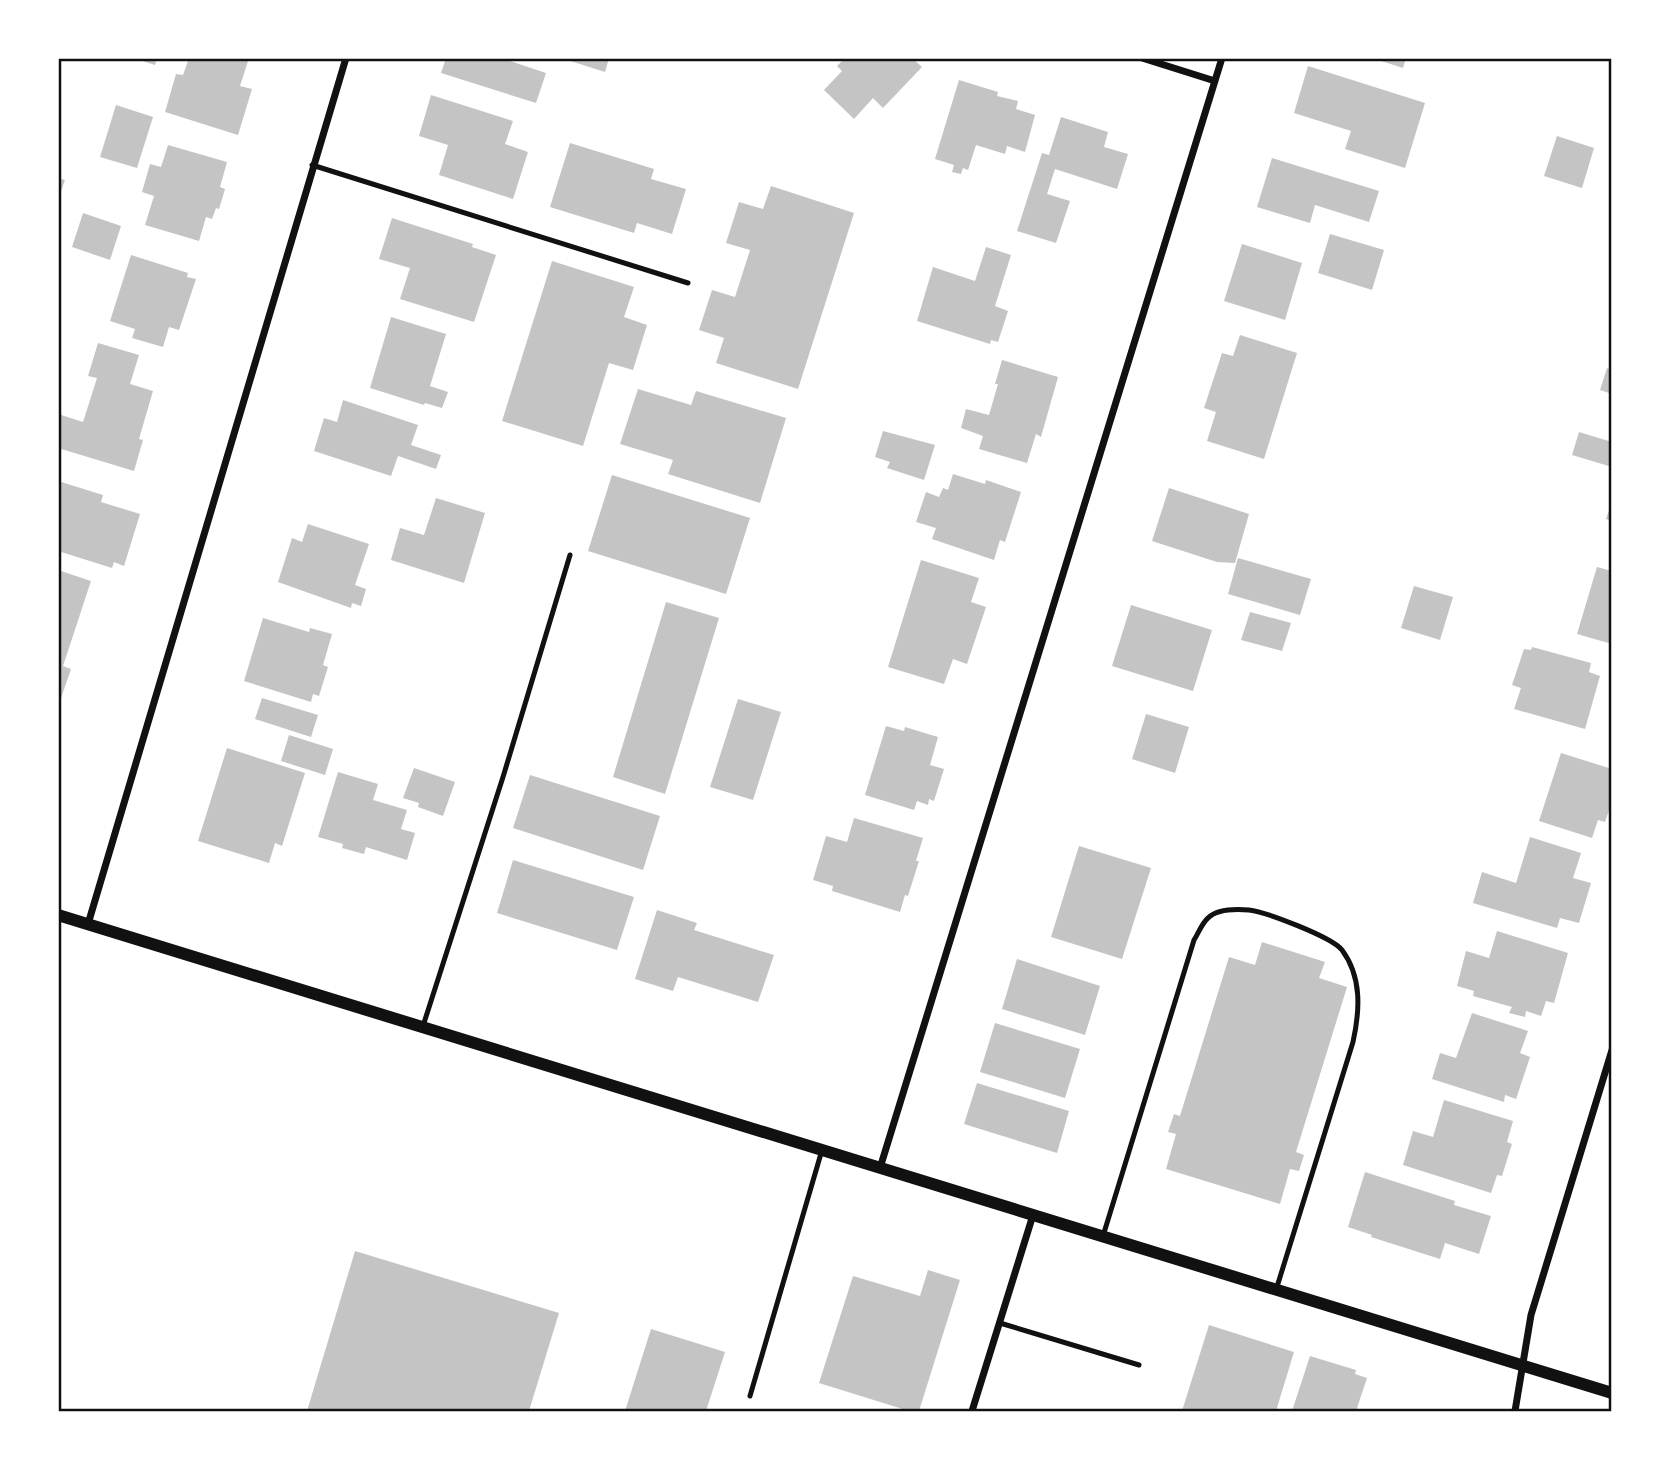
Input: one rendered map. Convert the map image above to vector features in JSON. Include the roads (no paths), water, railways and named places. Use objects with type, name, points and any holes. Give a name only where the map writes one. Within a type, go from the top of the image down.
[{"type":"street","points":[[88,924],[346,58]]},
{"type":"street","points":[[1142,58],[1214,81]]},
{"type":"street","points":[[880,1168],[1222,58]]},
{"type":"street","points":[[58,915],[1612,1393]]},
{"type":"street","points":[[1515,1411],[1531,1315],[1612,1050]]},
{"type":"street","points":[[972,1411],[1033,1215]]},
{"type":"lane","points":[[312,165],[688,283]]},
{"type":"lane","points":[[423,1027],[570,555]]},
{"type":"lane","points":[[1103,1236],[1194,940],[1208,918],[1225,911],[1251,910],[1326,937],[1340,947],[1349,961],[1358,993],[1359,1013],[1353,1042],[1276,1290]]},
{"type":"lane","points":[[750,1396],[822,1150]]},
{"type":"lane","points":[[1000,1323],[1139,1365]]}]
